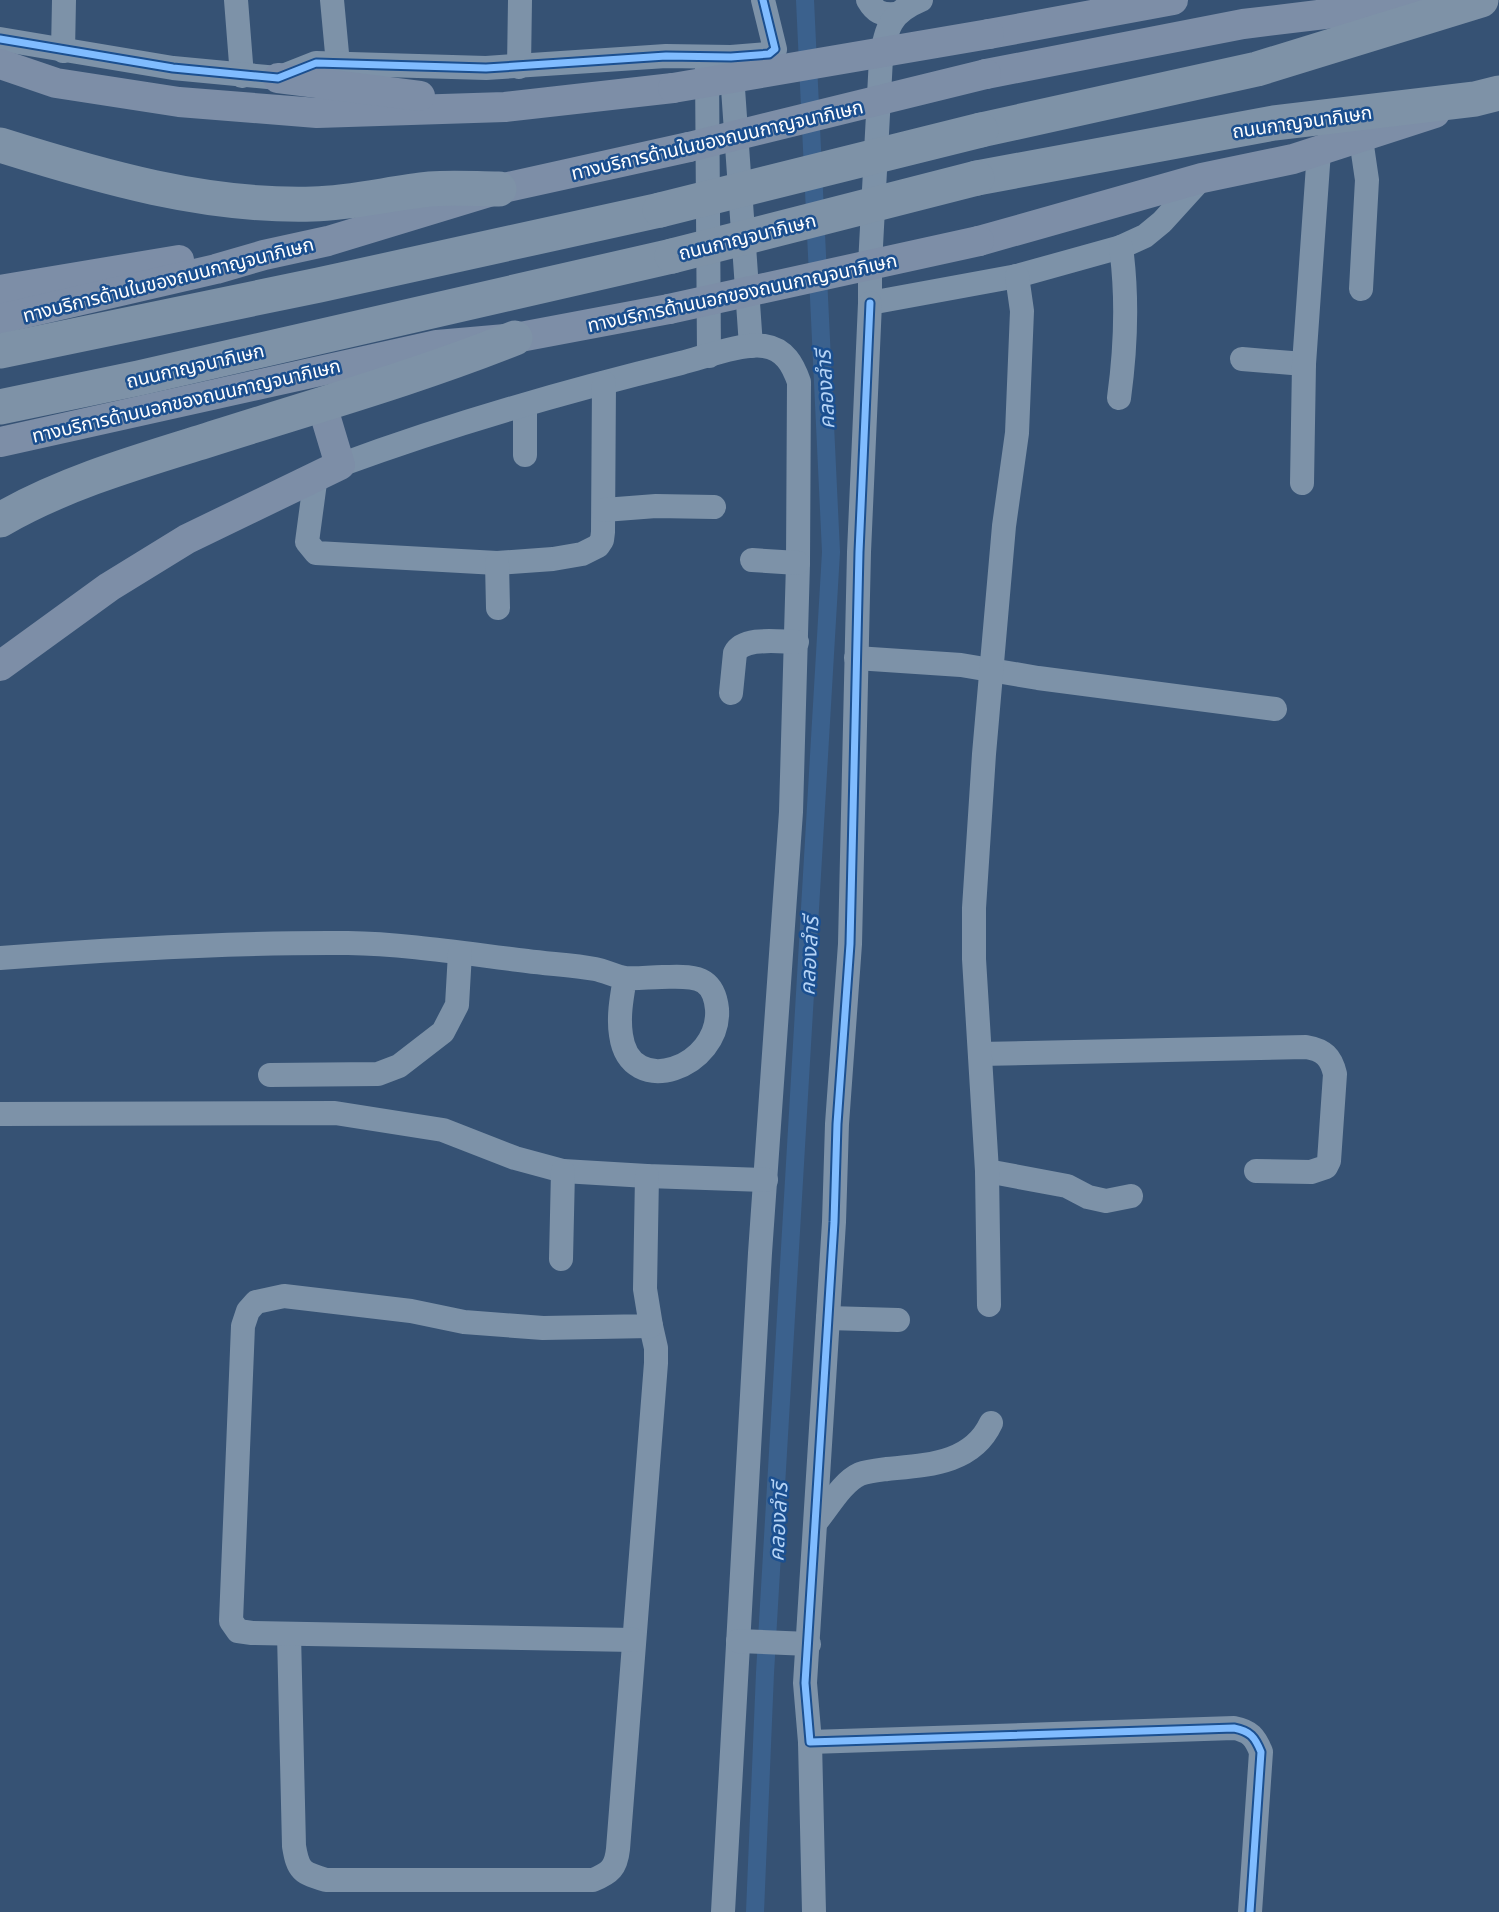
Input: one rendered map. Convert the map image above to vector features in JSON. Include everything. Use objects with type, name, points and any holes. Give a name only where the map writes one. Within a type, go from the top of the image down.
[{"type":"highway","points":[[0,351],[319,285],[660,210],[981,130],[1257,69],[1481,0]]},
{"type":"highway","name":"ถนนกาญจนาภิเษก","points":[[0,407],[139,378],[672,256],[977,178],[1274,122],[1487,96]]},
{"type":"highway","points":[[0,145],[95,175],[185,195],[253,203],[314,204],[430,189],[499,190]]},
{"type":"highway","points":[[8,513],[145,460],[453,362],[515,338]]},
{"type":"main road","points":[[0,79],[57,83],[179,102],[317,113],[505,107],[673,88],[1173,0]]},
{"type":"main road","name":"ทางบริการด้านในของถนนกาญจนาภิเษก","points":[[0,318],[216,269],[499,190],[689,147],[986,74],[1243,24],[1442,0]]},
{"type":"main road","points":[[0,64],[57,83]]},
{"type":"main road","points":[[278,78],[505,107]]},
{"type":"main road","name":"ทางบริการด้านนอกของถนนกาญจนาภิเษก","points":[[0,442],[437,345],[515,338],[669,309],[979,241],[1202,178],[1293,159],[1487,96]]},
{"type":"main road","points":[[0,290],[170,260],[264,255]]},
{"type":"main road","points":[[0,666],[109,586],[187,539],[328,470],[322,405]]},
{"type":"street","points":[[63,51],[64,0]]},
{"type":"street","points":[[236,0],[242,76]]},
{"type":"street","points":[[332,0],[338,64]]},
{"type":"street","points":[[519,67],[520,0]]},
{"type":"street","points":[[0,39],[173,68],[278,78],[316,63],[486,68],[666,56],[719,57],[769,54],[775,50],[764,0]]},
{"type":"street","points":[[868,0],[873,9],[883,15],[895,14],[921,0]]},
{"type":"street","points":[[814,1912],[810,1742],[801,1643],[816,1522],[837,1124],[850,944],[856,658],[881,58],[886,33],[895,14]]},
{"type":"street","points":[[719,57],[751,346]]},
{"type":"street","points":[[709,356],[719,57]]},
{"type":"street","points":[[1361,139],[1367,180],[1361,289]]},
{"type":"street","points":[[1302,483],[1304,364],[1319,150]]},
{"type":"street","points":[[870,319],[1121,247],[1145,236],[1162,222],[1202,178]]},
{"type":"street","points":[[1119,398],[1127,322],[1121,247]]},
{"type":"street","points":[[989,1305],[987,1171],[974,959],[974,908],[978,829],[1004,526],[1017,433],[1022,311],[1017,276]]},
{"type":"street","points":[[604,383],[604,510],[602,540],[593,550],[553,559],[497,564],[316,553],[307,542],[328,470],[431,432],[604,383],[751,346],[775,349],[786,356],[799,382],[798,563],[791,813],[760,1253],[743,1642],[723,1912]]},
{"type":"street","points":[[1242,359],[1304,364]]},
{"type":"street","points":[[525,405],[526,455]]},
{"type":"street","points":[[604,510],[656,506],[714,507]]},
{"type":"street","points":[[752,560],[798,563]]},
{"type":"street","points":[[497,564],[498,608]]},
{"type":"street","points":[[731,693],[738,647],[747,643],[796,642]]},
{"type":"street","points":[[856,658],[923,661],[1105,688],[1275,709]]},
{"type":"street","points":[[0,958],[129,948],[351,943],[595,969],[625,978],[679,977],[704,982],[712,990],[717,1017],[711,1041],[705,1049],[673,1070],[650,1071],[637,1065],[629,1056],[621,1037],[621,1005],[625,978]]},
{"type":"street","points":[[270,1075],[378,1074],[398,1066],[443,1032],[457,1005],[460,953]]},
{"type":"street","points":[[979,1054],[1306,1047],[1318,1049],[1332,1063],[1335,1074],[1329,1161],[1326,1167],[1311,1172],[1256,1171]]},
{"type":"street","points":[[0,1114],[335,1113],[443,1130],[515,1158],[563,1171],[647,1177],[766,1180]]},
{"type":"street","points":[[561,1259],[563,1171]]},
{"type":"street","points":[[987,1171],[1067,1186],[1088,1197],[1106,1201],[1131,1196]]},
{"type":"street","points":[[289,1634],[294,1846],[297,1864],[307,1874],[326,1880],[593,1880],[607,1875],[616,1865],[656,1363],[656,1348],[645,1289],[647,1177]]},
{"type":"street","points":[[635,1640],[238,1631],[231,1621],[243,1326],[248,1311],[256,1302],[284,1296],[411,1311],[464,1322],[542,1328],[651,1326]]},
{"type":"street","points":[[828,1318],[898,1320]]},
{"type":"street","points":[[816,1522],[860,1474],[940,1463],[959,1457],[985,1436],[991,1423]]},
{"type":"street","points":[[743,1642],[801,1643]]},
{"type":"street","points":[[810,1742],[1234,1728],[1247,1731],[1256,1740],[1261,1752],[1250,1912]]},
{"type":"waterway","name":"คลองลำรี","points":[[755,1912],[765,1673],[831,552],[805,0]]},
{"type":"cycle path","points":[[0,39],[173,68],[278,78],[316,63],[486,68],[666,56],[731,57],[769,54],[775,49],[763,0]]},
{"type":"cycle path","points":[[870,303],[859,552],[850,944],[805,1683],[810,1742],[1234,1728],[1244,1731],[1254,1739],[1261,1752],[1250,1912]]}]
